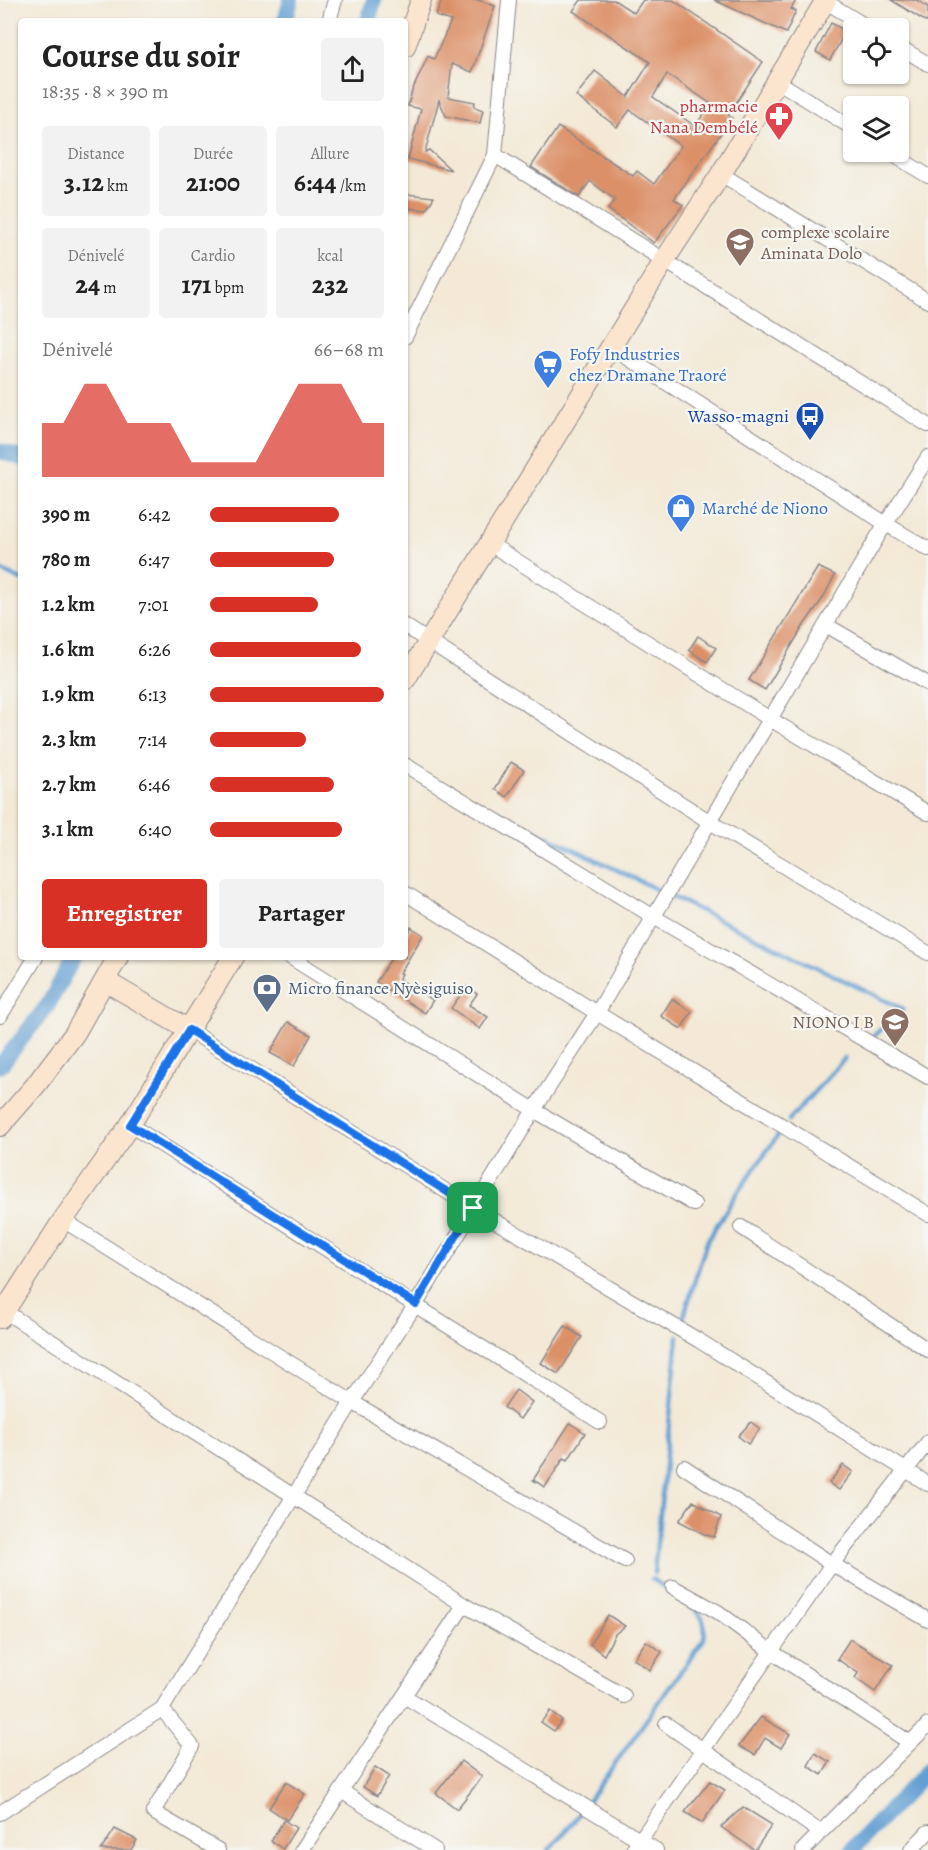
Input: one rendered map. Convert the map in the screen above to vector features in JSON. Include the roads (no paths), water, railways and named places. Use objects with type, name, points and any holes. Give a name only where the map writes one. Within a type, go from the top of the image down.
[{"type":"street","points":[[330,18],[335,0]]},
{"type":"street","points":[[408,38],[421,0]]},
{"type":"street","points":[[408,331],[495,155],[509,0]]},
{"type":"street","points":[[408,675],[664,261],[721,174],[825,0],[853,18]]},
{"type":"street","points":[[909,53],[928,64]]},
{"type":"street","points":[[777,81],[843,122]]},
{"type":"street","points":[[495,155],[928,425]]},
{"type":"street","points":[[905,162],[928,176]]},
{"type":"street","points":[[721,174],[928,301]]},
{"type":"street","points":[[611,347],[928,549]]},
{"type":"street","points":[[0,1813],[162,1709],[352,1402],[416,1304],[534,1110],[597,1013],[886,524],[928,457]]},
{"type":"street","points":[[490,543],[770,719],[928,813]]},
{"type":"street","points":[[826,625],[928,684]]},
{"type":"street","points":[[408,628],[710,822],[928,953]]},
{"type":"street","points":[[408,767],[654,917],[928,1077]]},
{"type":"street","points":[[408,895],[597,1013],[928,1214]]},
{"type":"street","points":[[0,1016],[34,960]]},
{"type":"street","points":[[0,1126],[35,1086],[75,1033],[116,960]]},
{"type":"street","points":[[231,960],[130,1125],[63,1220],[2,1315],[464,1605],[624,1696]]},
{"type":"street","points":[[295,960],[534,1110],[694,1204]]},
{"type":"street","points":[[105,981],[189,1030],[473,1208],[698,1340],[928,1484]]},
{"type":"street","points":[[130,1125],[600,1422]]},
{"type":"street","points":[[63,1220],[352,1402],[625,1561]]},
{"type":"street","points":[[741,1227],[928,1350]]},
{"type":"street","points":[[636,1845],[831,1564],[928,1442]]},
{"type":"street","points":[[684,1467],[831,1564],[928,1620]]},
{"type":"street","points":[[673,1587],[718,1612],[772,1652],[909,1742]]},
{"type":"street","points":[[302,1850],[464,1605]]},
{"type":"street","points":[[404,1696],[575,1800],[636,1845],[656,1850]]},
{"type":"street","points":[[162,1709],[192,1746],[153,1812],[218,1850]]},
{"type":"street","points":[[666,1724],[820,1832]]},
{"type":"street","points":[[803,1850],[928,1725]]},
{"type":"street","points":[[341,1791],[435,1850]]},
{"type":"street","points":[[911,1850],[928,1832]]},
{"type":"waterway","points":[[286,18],[291,0]]},
{"type":"waterway","points":[[369,18],[374,0]]},
{"type":"waterway","points":[[0,451],[18,457]]},
{"type":"waterway","points":[[0,570],[18,579]]},
{"type":"waterway","points":[[477,802],[903,1009],[874,1036]]},
{"type":"waterway","points":[[0,1066],[48,1005],[72,960]]},
{"type":"waterway","points":[[789,1120],[845,1058]]},
{"type":"waterway","points":[[682,1322],[707,1241],[735,1196],[781,1131]]},
{"type":"waterway","points":[[654,1573],[678,1336]]},
{"type":"waterway","points":[[652,1579],[670,1591]]},
{"type":"waterway","points":[[549,1850],[572,1824],[704,1639],[705,1632],[701,1617],[684,1601]]},
{"type":"waterway","points":[[852,1850],[928,1770]]},
{"type":"place","name":"pharmacie Nana Dembélé","points":[[779,142]]},
{"type":"place","name":"complexe scolaire Aminata Dolo","points":[[740,268]]},
{"type":"place","name":"Fofy Industries chez Dramane Traoré","points":[[548,390]]},
{"type":"place","name":"Wasso-magni","points":[[810,442]]},
{"type":"place","name":"Marché de Niono","points":[[681,534]]},
{"type":"place","name":"Micro finance Nyèsiguiso","points":[[267,1014]]},
{"type":"place","name":"NIONO I B","points":[[895,1048]]}]
